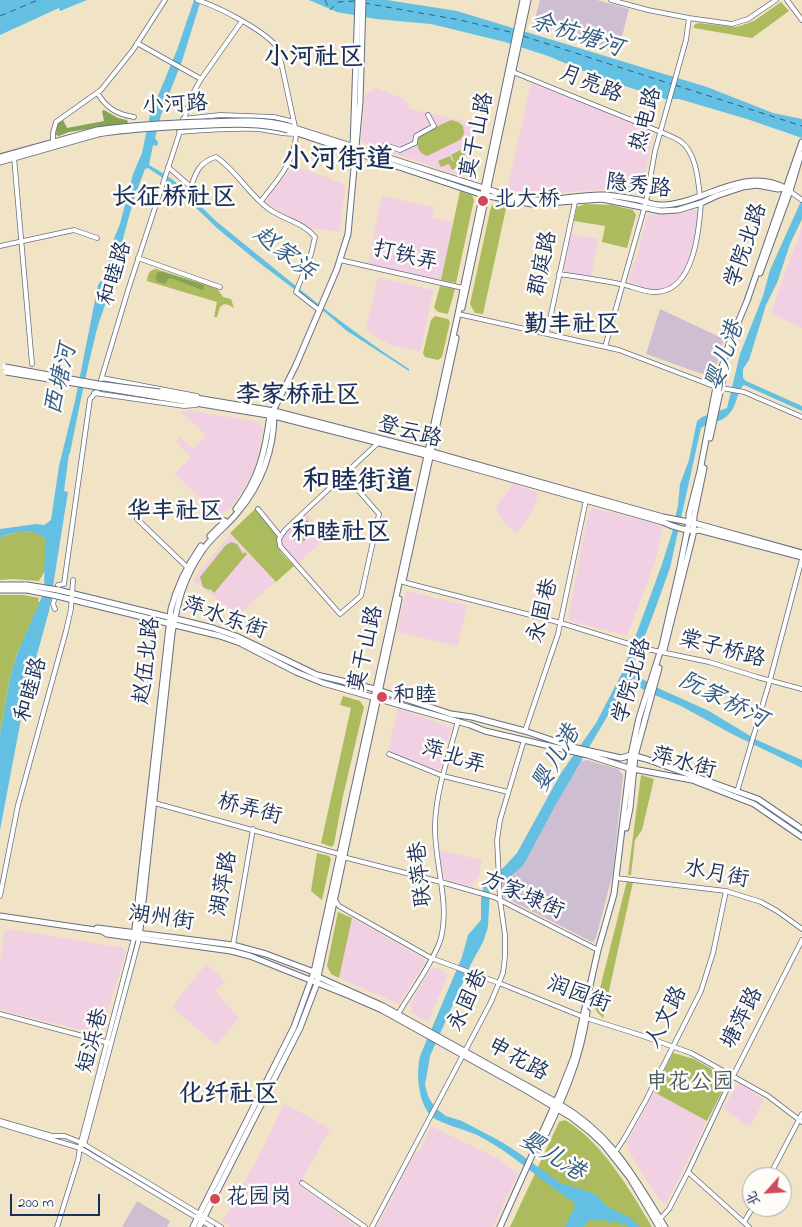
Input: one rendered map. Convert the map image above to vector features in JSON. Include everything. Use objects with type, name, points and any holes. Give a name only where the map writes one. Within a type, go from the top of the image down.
[{"type":"main road","points":[[358,0],[360,28]]},
{"type":"main road","points":[[272,414],[296,365],[340,260],[348,234],[355,149],[355,111],[363,0]]},
{"type":"main road","points":[[514,58],[524,0]]},
{"type":"main road","points":[[522,16],[528,0]]},
{"type":"main road","name":"莫干山路","points":[[459,314],[463,288],[514,72],[514,58]]},
{"type":"main road","name":"莫干山路","points":[[315,981],[314,972],[403,582],[514,58]]},
{"type":"main road","name":"小河路","points":[[0,162],[13,155],[53,141],[130,126],[245,120],[276,123],[288,128],[295,127],[355,149]]},
{"type":"main road","name":"小河路","points":[[0,157],[97,132]]},
{"type":"main road","name":"学院北路","points":[[585,1017],[600,950],[612,911],[630,808],[633,756],[662,652],[691,530],[713,412],[729,344],[788,190],[801,152],[802,142]]},
{"type":"main road","points":[[355,149],[486,192]]},
{"type":"main road","points":[[355,149],[486,192]]},
{"type":"main road","name":"隐秀路","points":[[486,192],[532,204],[602,199],[645,205],[662,205],[680,203],[725,187],[750,181],[776,183],[788,190]]},
{"type":"main road","name":"隐秀路","points":[[486,192],[527,200],[587,195],[620,196],[661,211],[678,210],[743,187],[757,185],[788,190]]},
{"type":"main road","name":"登云路","points":[[3,369],[272,414],[802,553]]},
{"type":"main road","name":"登云路","points":[[272,414],[378,443],[429,454]]},
{"type":"main road","name":"赵伍北路","points":[[137,936],[171,625],[177,587],[187,567],[203,543],[235,510],[250,488],[259,471],[272,414]]},
{"type":"main road","name":"赵伍北路","points":[[172,618],[182,590],[198,557],[213,537],[250,498],[258,483],[269,452],[272,414]]},
{"type":"main road","name":"莫干山路","points":[[378,690],[396,599],[429,454]]},
{"type":"main road","name":"登云路","points":[[587,498],[678,528],[699,530],[802,558]]},
{"type":"main road","name":"萍水东街","points":[[0,585],[27,587],[72,596],[213,628],[236,636],[317,675],[378,690]]},
{"type":"main road","name":"萍水东街","points":[[0,590],[27,587]]},
{"type":"main road","name":"萍水东街","points":[[72,596],[171,625],[220,636],[253,649],[296,672],[323,683],[376,697]]},
{"type":"main road","name":"萍水街","points":[[378,690],[451,714],[472,717],[525,732],[571,749]]},
{"type":"main road","name":"萍水街","points":[[376,697],[524,740],[620,758],[633,756],[758,799],[802,829]]},
{"type":"main road","name":"萍水街","points":[[589,753],[631,768],[692,780],[754,804],[802,837]]},
{"type":"main road","name":"莫干山路","points":[[199,1227],[201,1218],[315,981],[335,900],[341,855]]},
{"type":"main road","name":"学院北路","points":[[501,1227],[576,1064],[598,950],[618,878]]},
{"type":"main road","name":"湖州街","points":[[0,915],[222,950],[250,956],[315,981]]},
{"type":"main road","name":"湖州街","points":[[137,936],[233,945],[266,954],[314,972]]},
{"type":"main road","name":"申花路","points":[[315,981],[368,998],[398,1014],[426,1033]]},
{"type":"main road","name":"申花路","points":[[315,981],[373,1006],[426,1033],[557,1105],[597,1131],[616,1151],[638,1182],[664,1227]]},
{"type":"main road","name":"学院北路","points":[[526,1172],[534,1161],[557,1105]]},
{"type":"main road","name":"申花路","points":[[557,1105],[604,1145],[630,1178],[659,1227]]},
{"type":"main road","name":"莫干山路","points":[[193,1227],[201,1218]]},
{"type":"street","points":[[53,141],[56,122],[98,94],[137,43],[165,0]]},
{"type":"street","points":[[197,0],[206,2],[242,21],[273,42],[278,48],[295,127],[296,144],[290,161],[261,201]]},
{"type":"street","points":[[612,0],[689,18],[726,23],[738,22],[756,15],[776,0]]},
{"type":"street","points":[[787,0],[802,20]]},
{"type":"street","name":"热电路","points":[[605,347],[645,205],[655,150],[686,40],[689,18]]},
{"type":"street","name":"和睦路","points":[[94,393],[98,390],[102,378],[138,258],[192,95],[201,79],[242,21]]},
{"type":"street","points":[[137,43],[201,79]]},
{"type":"street","name":"月亮路","points":[[514,72],[681,141],[688,148],[696,171],[700,197]]},
{"type":"street","points":[[98,94],[105,104],[116,112],[134,117]]},
{"type":"street","points":[[184,119],[220,115],[274,117],[295,127]]},
{"type":"street","points":[[384,157],[384,145],[400,150],[415,142],[416,136],[434,126],[428,115]]},
{"type":"street","points":[[179,132],[255,129],[292,134],[295,127]]},
{"type":"street","points":[[384,157],[390,146]]},
{"type":"street","points":[[13,155],[32,364]]},
{"type":"street","points":[[167,168],[191,187],[195,174],[205,161],[216,157],[226,163],[243,185],[269,209],[308,228],[315,236],[311,254],[296,292],[320,308]]},
{"type":"street","name":"隐秀路","points":[[788,190],[801,199]]},
{"type":"street","name":"郡庭路","points":[[547,333],[575,202]]},
{"type":"street","points":[[559,274],[622,284],[656,293],[667,290],[681,281],[686,274],[700,220],[701,203]]},
{"type":"street","points":[[0,246],[74,230],[97,238]]},
{"type":"street","points":[[138,258],[220,287]]},
{"type":"street","name":"打铁弄","points":[[340,260],[463,288]]},
{"type":"street","points":[[459,314],[619,350],[720,388],[744,392],[802,417]]},
{"type":"street","points":[[102,378],[190,394],[208,402]]},
{"type":"street","points":[[55,610],[53,604],[58,585],[64,584],[84,434],[90,399],[94,393],[184,406],[208,402]]},
{"type":"street","points":[[344,475],[378,514],[361,596],[340,614],[278,542],[280,536],[344,475],[378,443]]},
{"type":"street","name":"永固巷","points":[[525,732],[561,623],[587,498]]},
{"type":"street","points":[[258,509],[280,536]]},
{"type":"street","points":[[137,519],[187,567]]},
{"type":"street","points":[[737,792],[770,680],[802,558]]},
{"type":"street","name":"和睦路","points":[[0,896],[18,805],[66,631],[73,580]]},
{"type":"street","name":"棠子桥路","points":[[403,582],[561,623],[642,648],[710,662],[802,689]]},
{"type":"street","name":"联萍巷","points":[[398,1014],[440,940],[444,910],[436,848],[436,808],[458,721]]},
{"type":"street","name":"永固巷","points":[[372,1227],[491,1002],[503,973],[505,935],[498,880],[497,840],[500,820],[524,740]]},
{"type":"street","name":"萍北弄","points":[[388,754],[443,776],[508,792]]},
{"type":"street","name":"桥弄街","points":[[152,802],[341,855]]},
{"type":"street","name":"湖萍路","points":[[233,945],[253,829]]},
{"type":"street","name":"方家埭街","points":[[341,855],[494,897],[598,950]]},
{"type":"street","name":"水月街","points":[[618,878],[726,891],[761,902],[802,929]]},
{"type":"street","name":"人文路","points":[[616,1151],[646,1100],[699,995],[714,953],[726,891]]},
{"type":"street","name":"润园街","points":[[335,900],[339,906],[431,958],[499,982],[585,1017],[691,1053],[768,1096],[801,1121]]},
{"type":"street","points":[[333,909],[339,906]]},
{"type":"street","name":"短浜巷","points":[[83,1144],[137,936]]},
{"type":"street","name":"塘萍路","points":[[660,1219],[669,1209],[688,1172],[733,1076],[802,940]]},
{"type":"street","points":[[0,1014],[109,1043]]},
{"type":"street","points":[[775,1167],[801,1121],[802,1114]]},
{"type":"street","points":[[0,1123],[80,1148],[201,1218],[221,1227]]},
{"type":"street","points":[[52,1138],[65,1136],[83,1144],[201,1218],[212,1227]]},
{"type":"street","points":[[57,1227],[80,1148],[83,1144]]},
{"type":"street","points":[[688,1172],[749,1227]]},
{"type":"street","points":[[302,1183],[365,1227]]},
{"type":"street","points":[[744,1222],[747,1217]]},
{"type":"shaded area","points":[[540,0],[597,0],[629,9],[618,53],[533,26]]},
{"type":"shaded area","points":[[531,83],[654,131],[641,191],[637,193],[607,190],[579,191],[539,195],[507,190]]},
{"type":"shaded area","points":[[376,88],[404,99],[410,109],[476,124],[463,177],[361,142],[365,95]]},
{"type":"shaded area","points":[[294,165],[344,184],[340,232],[313,228],[265,202]]},
{"type":"shaded area","points":[[382,196],[434,207],[432,218],[453,222],[441,280],[368,264]]},
{"type":"shaded area","points":[[691,210],[697,211],[699,215],[688,261],[678,281],[660,290],[630,282],[629,277],[638,253],[646,218],[651,214],[673,215]]},
{"type":"shaded area","points":[[802,227],[802,328],[771,313]]},
{"type":"shaded area","points":[[571,234],[598,239],[591,277],[564,271]]},
{"type":"shaded area","points":[[378,277],[432,290],[421,349],[419,351],[390,345],[366,328]]},
{"type":"shaded area","points":[[660,309],[724,339],[713,373],[705,375],[646,354]]},
{"type":"shaded area","points":[[188,410],[254,421],[263,428],[257,460],[250,479],[233,505],[218,517],[175,473],[191,457],[176,441],[180,437],[193,449],[206,435],[180,411],[187,412]]},
{"type":"shaded area","points":[[513,484],[539,493],[531,514],[517,533],[501,519],[496,507]]},
{"type":"shaded area","points":[[594,508],[663,526],[655,562],[627,636],[571,621],[568,618],[589,511]]},
{"type":"shaded area","points":[[306,513],[327,537],[297,564],[280,544],[280,540]]},
{"type":"shaded area","points":[[230,534],[275,582],[238,615],[193,580]]},
{"type":"shaded area","points":[[406,591],[467,605],[458,646],[397,632]]},
{"type":"shaded area","points":[[398,707],[451,728],[441,766],[438,769],[431,769],[388,752]]},
{"type":"shaded area","points":[[587,760],[618,769],[623,775],[613,872],[596,938],[592,942],[504,897],[502,894],[501,878],[578,762]]},
{"type":"shaded area","points":[[438,850],[482,860],[479,875],[472,887],[445,880]]},
{"type":"shaded area","points":[[352,918],[424,959],[425,962],[399,1004],[339,978]]},
{"type":"shaded area","points":[[8,929],[116,947],[118,945],[125,949],[126,952],[103,1031],[97,1034],[0,1010],[0,964],[4,933]]},
{"type":"shaded area","points":[[206,964],[225,981],[215,991],[239,1018],[216,1045],[172,1007]]},
{"type":"shaded area","points":[[436,968],[444,971],[447,976],[428,1022],[410,1012],[412,1009],[410,1005],[430,969]]},
{"type":"shaded area","points":[[739,1084],[764,1100],[750,1127],[724,1109],[734,1088]]},
{"type":"shaded area","points":[[654,1092],[707,1121],[665,1203],[659,1200],[627,1148],[627,1142]]},
{"type":"shaded area","points":[[284,1103],[330,1129],[299,1185],[356,1227],[230,1227],[222,1222],[261,1152]]},
{"type":"shaded area","points":[[431,1126],[497,1158],[518,1173],[493,1227],[377,1227],[413,1156],[420,1150]]},
{"type":"shaded area","points":[[137,1201],[170,1221],[167,1227],[122,1227]]},
{"type":"green space","points":[[781,2],[789,11],[752,38],[694,28],[694,25],[698,23],[740,26],[754,21]]},
{"type":"green space","points":[[104,110],[118,118],[127,120],[128,123],[56,135],[57,123],[63,120],[67,128],[104,121],[102,111]]},
{"type":"green space","points":[[451,120],[463,126],[464,134],[460,140],[427,156],[419,150],[419,135]]},
{"type":"green space","points":[[462,149],[465,155],[460,158],[463,164],[452,170],[449,164],[441,167],[438,161],[450,156],[453,162],[451,155]]},
{"type":"green space","points":[[460,191],[472,195],[474,200],[456,283],[441,280]]},
{"type":"green space","points":[[498,202],[507,204],[483,314],[475,313],[470,304],[490,211],[492,205]]},
{"type":"green space","points":[[585,204],[612,205],[633,210],[636,215],[627,248],[602,242],[605,226],[574,221],[577,207]]},
{"type":"green space","points":[[156,269],[217,288],[223,297],[231,299],[234,308],[224,304],[220,307],[217,317],[214,317],[217,302],[147,281],[149,273]]},
{"type":"green space","points":[[158,272],[204,285],[204,289],[202,290],[171,278],[165,284],[158,282],[155,278]]},
{"type":"green space","points":[[440,286],[455,289],[448,314],[438,312],[434,308]]},
{"type":"green space","points":[[435,316],[448,319],[450,322],[442,357],[438,360],[425,357],[423,353],[431,320]]},
{"type":"green space","points":[[255,509],[278,536],[277,544],[279,548],[294,566],[276,582],[230,533]]},
{"type":"green space","points":[[306,520],[314,525],[315,532],[301,543],[295,540],[292,533]]},
{"type":"green space","points":[[21,531],[36,532],[45,538],[45,571],[39,581],[0,580],[0,537]]},
{"type":"green space","points":[[231,542],[237,544],[243,554],[245,552],[247,554],[214,593],[212,589],[209,590],[203,587],[200,577],[226,545]]},
{"type":"green space","points":[[0,595],[24,595],[39,598],[38,601],[40,602],[17,654],[10,678],[0,734]]},
{"type":"green space","points":[[343,696],[360,701],[364,707],[332,847],[321,843],[351,708],[340,705]]},
{"type":"green space","points":[[641,775],[654,779],[642,830],[635,840],[631,875],[628,875]]},
{"type":"green space","points":[[317,853],[329,856],[331,859],[322,900],[311,891]]},
{"type":"green space","points":[[627,881],[633,882],[603,1018],[595,1008]]},
{"type":"green space","points":[[338,912],[352,918],[339,978],[331,974],[327,966]]},
{"type":"green space","name":"申花公园","points":[[673,1053],[694,1059],[724,1076],[727,1082],[707,1121],[654,1092]]},
{"type":"green space","points":[[565,1120],[578,1129],[603,1154],[625,1183],[652,1227],[510,1227],[559,1122]]},
{"type":"water","points":[[0,0],[87,0],[60,11],[59,8],[0,35]]},
{"type":"water","points":[[194,0],[201,0],[182,61],[161,115],[155,138],[158,142],[157,146],[153,145],[149,165],[180,185],[217,222],[314,300],[361,336],[409,369],[409,371],[347,331],[218,229],[169,182],[148,168],[145,169],[131,211],[85,378],[69,454],[64,491],[68,492],[49,611],[25,698],[0,830],[0,734],[10,678],[17,654],[44,592],[45,538],[34,532],[17,532],[0,537],[0,529],[36,524],[44,525],[51,520],[59,466],[75,401],[98,285],[106,273],[113,241],[120,224],[133,174],[142,153],[150,115],[177,50]]},
{"type":"water","points":[[309,0],[387,0],[457,11],[707,87],[773,113],[802,119],[802,138],[747,119],[679,99],[665,99],[603,79],[548,56],[505,42],[431,24],[376,19],[337,12]]},
{"type":"water","points":[[802,199],[802,219],[790,244],[777,283],[766,305],[749,360],[743,369],[743,378],[802,406],[802,411],[744,385],[731,412],[727,416],[701,428],[670,568],[633,666],[637,676],[660,689],[709,711],[757,740],[802,760],[802,768],[732,734],[681,706],[645,691],[632,682],[626,684],[555,806],[524,864],[490,891],[488,927],[483,942],[471,964],[430,1056],[425,1085],[428,1096],[435,1108],[446,1116],[462,1121],[500,1141],[560,1183],[598,1196],[608,1207],[631,1218],[640,1227],[628,1227],[625,1224],[612,1221],[608,1223],[605,1219],[596,1221],[591,1219],[582,1227],[565,1227],[575,1206],[574,1202],[492,1143],[439,1121],[430,1115],[423,1102],[419,1087],[418,1071],[420,1056],[462,957],[468,935],[481,920],[481,898],[484,885],[517,853],[561,773],[596,723],[622,673],[672,533],[680,484],[689,460],[697,421],[702,417],[727,408],[740,354],[763,296],[770,270]]},
{"type":"ferry route","points":[[0,16],[38,0]]},
{"type":"ferry route","points":[[325,0],[330,10],[338,2],[355,1]]},
{"type":"ferry route","points":[[364,3],[460,20],[514,33]]},
{"type":"ferry route","points":[[523,36],[671,84]]},
{"type":"ferry route","points":[[675,85],[802,126]]},
{"type":"place","name":"北大桥","points":[[483,201]]},
{"type":"place","name":"和睦","points":[[382,697]]},
{"type":"place","name":"花园岗","points":[[215,1199]]},
{"type":"district","name":"小河社区","points":[[314,60]]},
{"type":"district","name":"小河街道","points":[[338,162]]},
{"type":"district","name":"长征桥社区","points":[[174,200]]},
{"type":"district","name":"勤丰社区","points":[[572,327]]},
{"type":"district","name":"李家桥社区","points":[[298,398]]},
{"type":"district","name":"和睦街道","points":[[358,484]]},
{"type":"district","name":"华丰社区","points":[[175,514]]},
{"type":"district","name":"和睦社区","points":[[341,535]]},
{"type":"district","name":"化纤社区","points":[[229,1097]]},
{"type":"water label","name":"余杭塘河","points":[[576,37]]},
{"type":"water label","name":"赵家浜","points":[[283,255]]},
{"type":"water label","name":"婴儿港","points":[[727,357]]},
{"type":"water label","name":"西塘河","points":[[63,380]]},
{"type":"water label","name":"阮家桥河","points":[[722,702]]},
{"type":"water label","name":"婴儿港","points":[[558,760]]},
{"type":"water label","name":"婴儿港","points":[[551,1158]]}]
